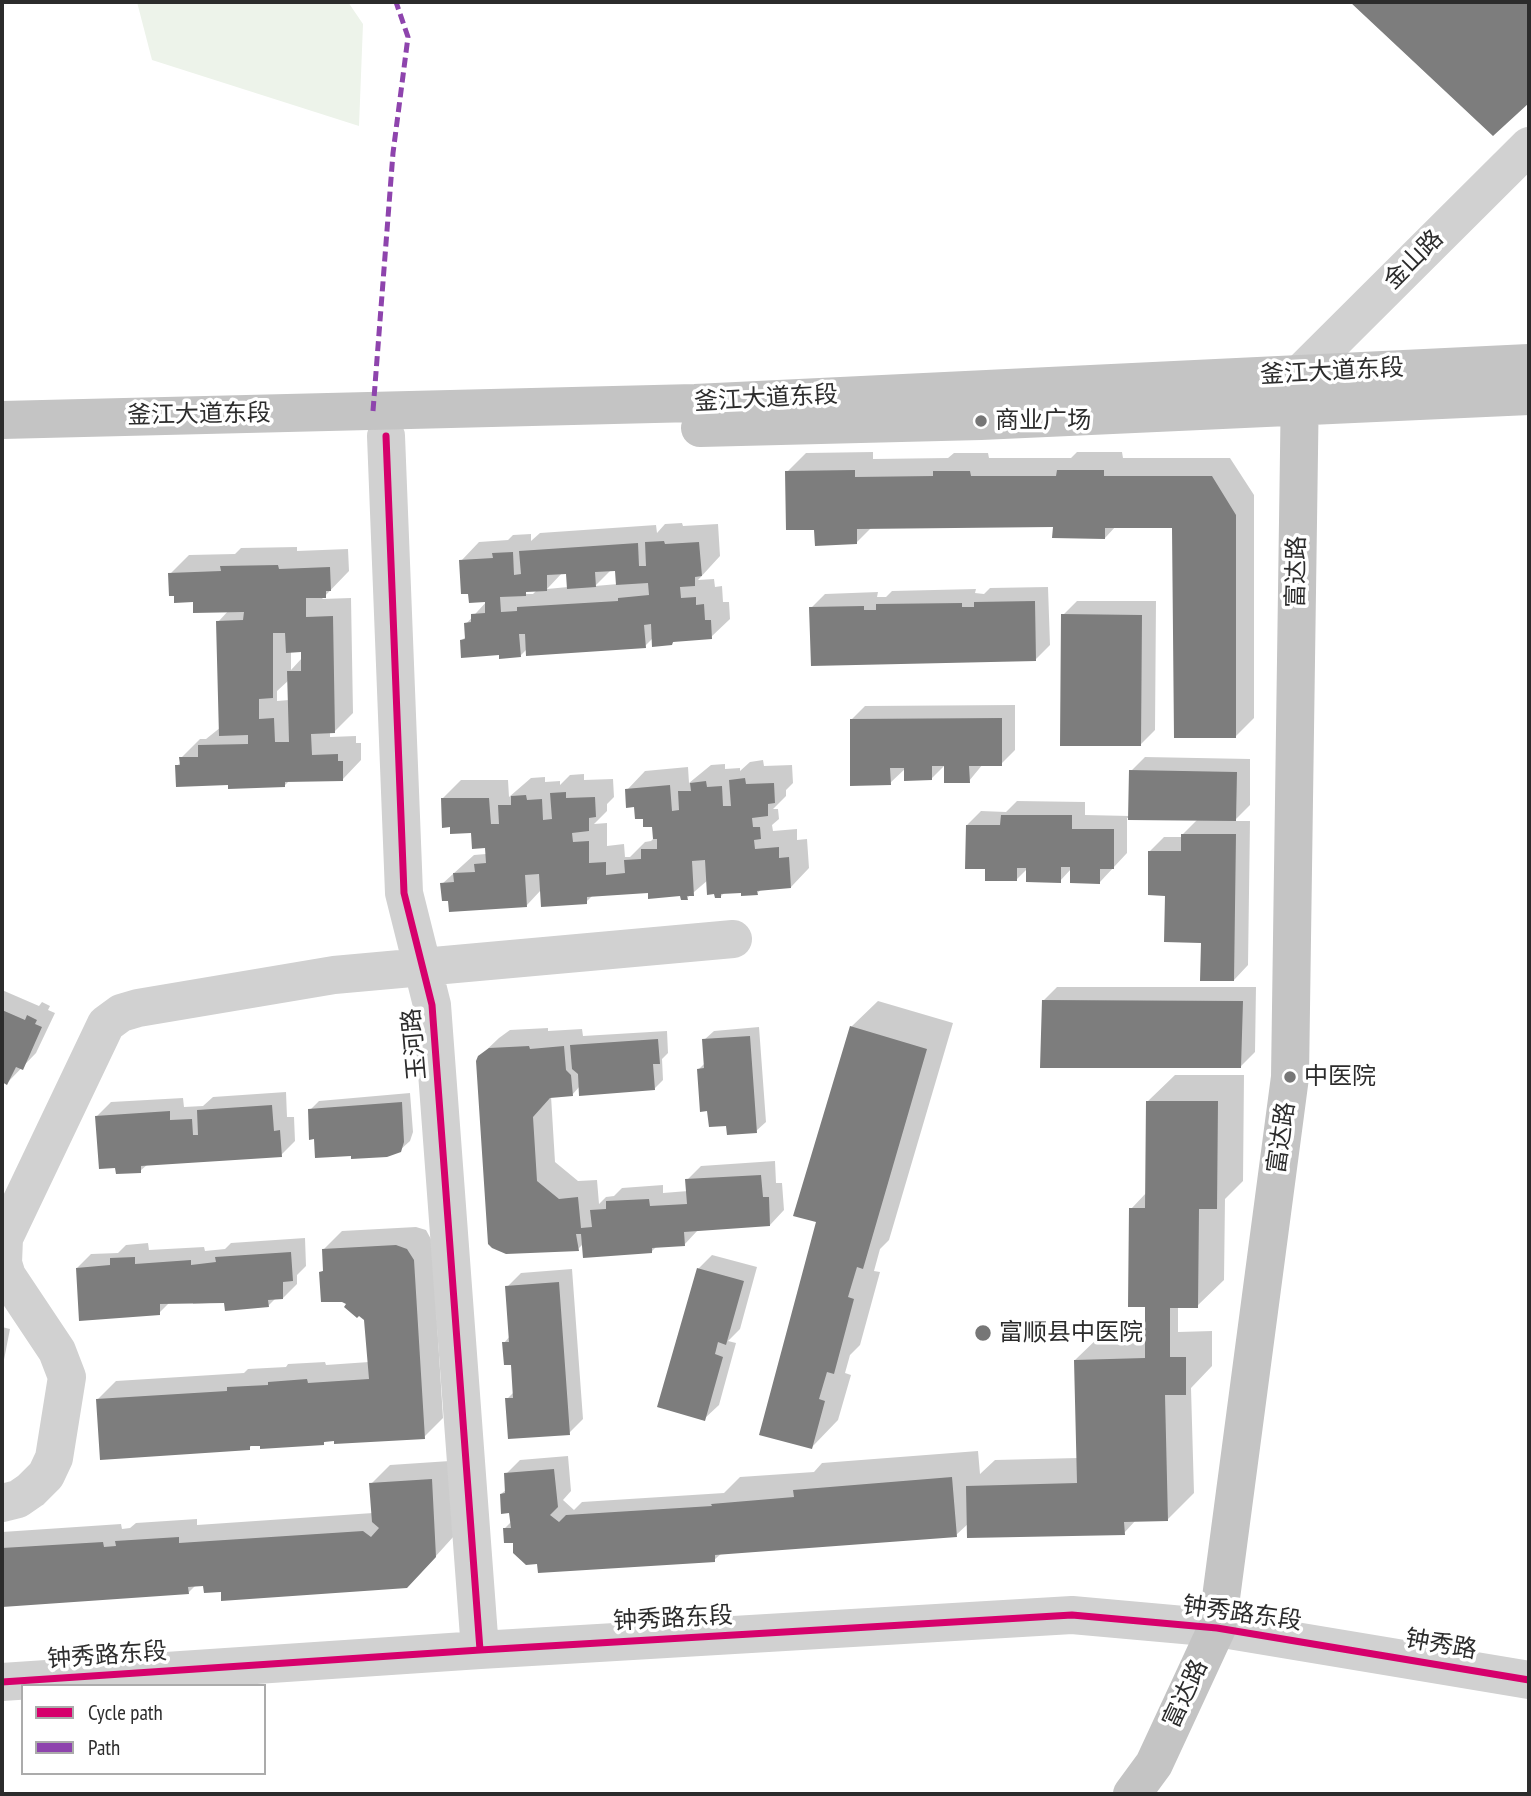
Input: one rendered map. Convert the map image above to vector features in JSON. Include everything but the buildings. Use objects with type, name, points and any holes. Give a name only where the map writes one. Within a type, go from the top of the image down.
[{"type":"main road","name":"釜江大道东段","points":[[2,446],[967,422],[1300,391],[1529,363]]},
{"type":"main road","name":"釜江大道东段","points":[[2,420],[1300,391],[1529,396]]},
{"type":"main road","name":"富达路","points":[[1132,1794],[1154,1764],[1217,1628],[1290,1077],[1300,391]]},
{"type":"street","name":"金山路","points":[[1300,391],[1529,146]]},
{"type":"street","name":"玉河路","points":[[386,436],[404,893],[432,1005],[480,1650]]},
{"type":"street","points":[[2,1503],[18,1499],[32,1490],[46,1475],[54,1458],[67,1377],[57,1351],[7,1276],[3,1262],[4,1238],[106,1024],[121,1013],[138,1008],[334,975],[733,939]]},
{"type":"street","name":"钟秀路东段","points":[[2,1682],[1072,1615],[1217,1628],[1346,1648]]},
{"type":"street","name":"钟秀路","points":[[1346,1648],[1529,1680]]},
{"type":"shaded area","points":[[137,2],[348,2],[363,24],[359,126],[152,60]]},
{"type":"marked path","points":[[373,411],[393,153],[408,37],[396,2]]},
{"type":"cycle path","points":[[386,436],[404,893],[432,1005],[480,1650]]},
{"type":"cycle path","points":[[2,1682],[1072,1615],[1217,1628],[1529,1680]]},
{"type":"place","name":"商业广场","points":[[981,421]]},
{"type":"place","name":"中医院","points":[[1290,1077]]},
{"type":"place","name":"富顺县中医院","points":[[983,1333]]}]
